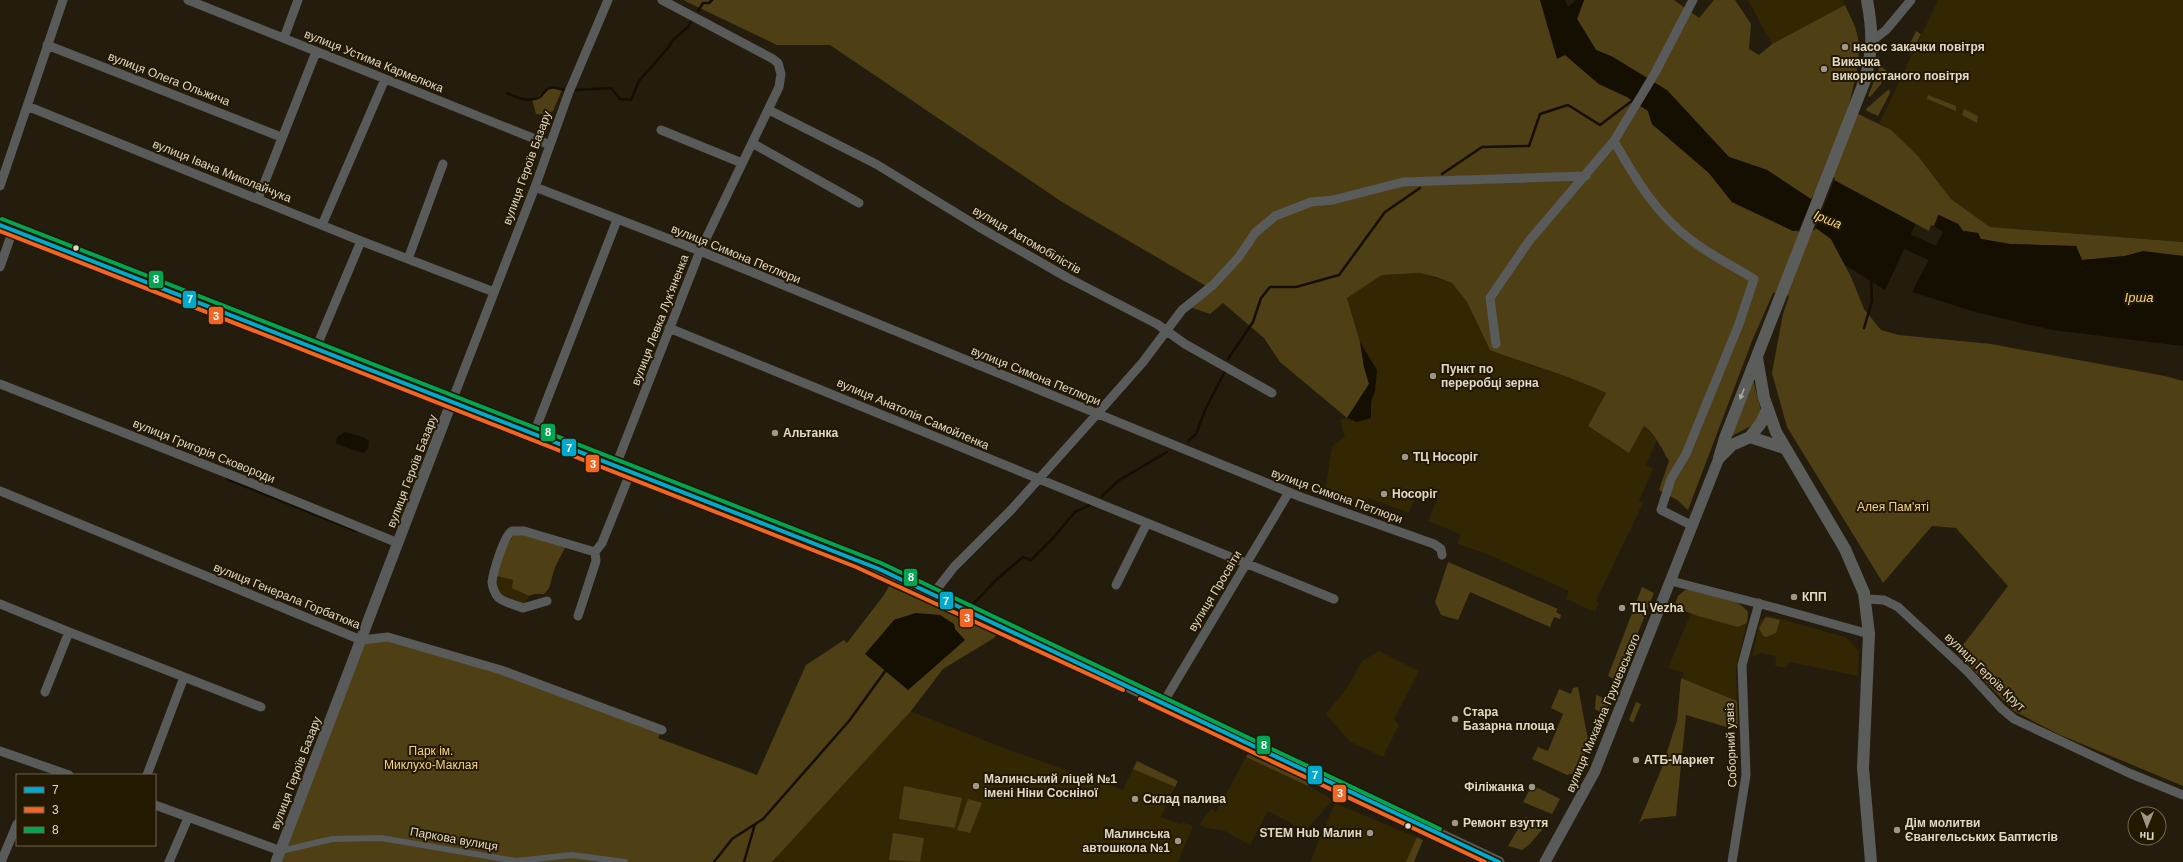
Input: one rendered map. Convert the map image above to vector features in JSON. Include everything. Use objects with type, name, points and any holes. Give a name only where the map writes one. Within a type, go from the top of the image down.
[{"type":"main road","points":[[1719,458],[1725,438],[1854,112],[1865,80],[1871,56],[1872,41],[1872,30],[1867,0]]},
{"type":"main road","points":[[1757,358],[1767,410],[1784,448],[1846,549],[1862,584],[1866,599],[1869,634],[1863,768],[1871,862]]},
{"type":"main road","points":[[1719,458],[1732,445],[1750,437],[1761,423],[1767,410]]},
{"type":"main road","points":[[1750,437],[1784,448]]},
{"type":"street","points":[[0,186],[63,0]]},
{"type":"street","name":"вулиця Устима Кармелюка","points":[[188,0],[550,145]]},
{"type":"street","points":[[284,38],[298,0]]},
{"type":"street","name":"вулиця Героїв Базару","points":[[276,862],[535,187],[569,92],[608,0]]},
{"type":"street","name":"вулиця Левка Лук'яненка","points":[[616,465],[700,251],[769,110],[781,82],[780,68],[773,59],[740,39],[662,0]]},
{"type":"street","points":[[1496,344],[1490,298],[1529,241],[1586,176],[1614,141],[1655,73],[1693,0]]},
{"type":"street","points":[[1872,41],[1886,30],[1911,0]]},
{"type":"street","name":"вулиця Олега Ольжича","points":[[47,45],[281,137]]},
{"type":"street","points":[[258,199],[281,137],[316,52]]},
{"type":"street","points":[[322,225],[385,79]]},
{"type":"street","name":"вулиця Івана Миколайчука","points":[[27,106],[361,241],[494,292]]},
{"type":"street","name":"вулиця Автомобілістів","points":[[769,110],[876,164],[986,231],[1068,278],[1157,324],[1185,344],[1272,393]]},
{"type":"street","points":[[661,130],[742,163]]},
{"type":"street","points":[[1614,141],[1639,184],[1657,209],[1690,240],[1754,279],[1739,324],[1686,454],[1671,480],[1661,510],[1692,526]]},
{"type":"street","points":[[752,143],[859,203]]},
{"type":"street","points":[[408,259],[443,164]]},
{"type":"street","points":[[933,594],[954,567],[1011,510],[1037,479],[1097,414],[1142,362],[1188,304],[1208,289],[1226,272],[1259,228],[1275,216],[1291,208],[1403,182],[1586,176]]},
{"type":"street","name":"вулиця Симона Петлюри","points":[[535,187],[700,251],[1288,492],[1434,544],[1441,549],[1442,555]]},
{"type":"street","points":[[534,433],[617,220]]},
{"type":"street","points":[[0,225],[631,470],[858,560],[933,594],[1499,862]]},
{"type":"street","points":[[0,267],[14,230]]},
{"type":"street","points":[[316,348],[361,241]]},
{"type":"street","name":"вулиця Анатолія Самойленка","points":[[669,328],[1334,599]]},
{"type":"street","name":"вулиця Григорія Сковороди","points":[[0,384],[242,479],[398,543]]},
{"type":"street","name":"вулиця Михайла Грушевського","points":[[1545,862],[1592,777],[1719,458]]},
{"type":"street","points":[[578,616],[596,561],[595,552],[602,543],[631,470]]},
{"type":"street","name":"вулиця Генерала Горбатюка","points":[[0,491],[361,640],[388,637],[501,670],[662,730]]},
{"type":"street","name":"вулиця Просвіти","points":[[1163,703],[1288,492]]},
{"type":"street","points":[[1116,585],[1147,523]]},
{"type":"street","points":[[547,601],[523,608],[498,597],[492,584],[509,532],[515,530],[524,531],[595,552]]},
{"type":"street","points":[[1671,581],[1758,603],[1869,634]]},
{"type":"street","name":"вулиця Героїв Крут","points":[[1866,599],[1884,600],[1898,607],[1967,670],[2001,708],[2014,719],[2129,773],[2183,795]]},
{"type":"street","name":"Соборний узвіз","points":[[1732,862],[1746,779],[1741,680],[1746,651],[1758,603]]},
{"type":"street","points":[[0,604],[261,708]]},
{"type":"street","points":[[45,692],[69,632]]},
{"type":"street","points":[[147,774],[184,677]]},
{"type":"street","points":[[0,751],[65,774]]},
{"type":"street","points":[[38,774],[42,766]]},
{"type":"street","points":[[156,805],[281,850]]},
{"type":"street","points":[[169,862],[188,818]]},
{"type":"street","points":[[1,862],[16,826]]},
{"type":"street","name":"Паркова вулиця","points":[[281,850],[332,839],[381,838],[516,861],[572,855],[625,862]]},
{"type":"shaded area","points":[[1748,0],[1842,0],[1845,5],[1772,44]]},
{"type":"shaded area","points":[[1938,0],[2183,0],[2183,242],[1990,227],[1951,199],[1918,156],[1879,124]]},
{"type":"shaded area","points":[[1420,273],[1452,283],[1467,302],[1490,350],[1529,365],[1580,381],[1606,393],[1588,426],[1629,453],[1644,426],[1657,440],[1646,465],[1653,469],[1639,501],[1643,503],[1596,601],[1599,603],[1595,612],[1566,599],[1569,591],[1487,554],[1458,544],[1460,534],[1428,521],[1438,497],[1419,489],[1409,513],[1368,498],[1366,504],[1325,493],[1332,446],[1345,437],[1340,420],[1348,418],[1364,367],[1360,342],[1347,298],[1382,275]]},
{"type":"shaded area","points":[[497,576],[513,580],[518,591],[529,596],[525,604],[499,593],[496,583]]},
{"type":"shaded area","points":[[1691,613],[1738,627],[1747,623],[1736,668],[1737,701],[1681,678],[1684,673],[1668,668]]},
{"type":"shaded area","points":[[1767,615],[1845,637],[1859,652],[1858,676],[1790,662],[1786,668],[1775,666],[1776,656],[1760,653],[1752,657],[1760,621]]},
{"type":"shaded area","points":[[1379,651],[1419,671],[1394,719],[1399,725],[1383,757],[1349,741],[1326,714],[1348,686],[1362,661]]},
{"type":"shaded area","name":"Малинський ліцей №1 імені Ніни Сосніної","points":[[910,711],[1004,748],[1123,790],[1133,769],[1175,787],[1161,817],[1180,824],[1185,823],[1193,826],[1178,862],[772,862]]},
{"type":"shaded area","points":[[1246,757],[1311,787],[1333,800],[1305,831],[1268,811],[1250,845],[1225,831],[1206,828],[1200,825],[1211,809],[1216,812]]},
{"type":"shaded area","points":[[1335,803],[1423,840],[1414,862],[1310,862]]},
{"type":"green space","name":"Алея Пам'яті","points":[[683,0],[1540,0],[1565,55],[1599,84],[1627,97],[1648,111],[1652,124],[1709,173],[1732,202],[1793,231],[1816,228],[1831,239],[1851,277],[1864,309],[1881,330],[1899,335],[1991,344],[2165,376],[2183,381],[2183,786],[2058,734],[2014,711],[1957,653],[2008,586],[1956,528],[1932,526],[1883,583],[1787,427],[1772,373],[1783,314],[1789,296],[1780,291],[1773,293],[1752,341],[1688,510],[1677,500],[1659,490],[1669,461],[1658,442],[1644,426],[1629,453],[1588,426],[1606,393],[1578,381],[1490,350],[1467,302],[1452,283],[1420,273],[1382,275],[1347,298],[1360,342],[1364,367],[1369,384],[1347,418],[1280,362],[1264,338],[1223,303],[1210,314],[1187,306],[1206,286],[1062,202],[830,45],[777,45]]},
{"type":"green space","points":[[1584,0],[1674,0],[1699,18],[1714,0],[1735,0],[1751,24],[1749,49],[1759,55],[1772,44],[1845,5],[1856,30],[1859,43],[1857,72],[1848,109],[1891,130],[1918,156],[1951,199],[1990,227],[2183,242],[2183,256],[2143,252],[2125,256],[2082,260],[2076,246],[2010,244],[1980,239],[1978,233],[1963,231],[1958,224],[1938,215],[1934,226],[1931,225],[1929,231],[1916,224],[1910,237],[1833,215],[1767,170],[1729,157],[1702,130],[1613,57],[1596,50],[1577,19]]},
{"type":"green space","points":[[1916,31],[1921,34],[1911,54],[1906,52]]},
{"type":"green space","points":[[1880,66],[1886,70],[1881,84],[1870,97],[1868,96]]},
{"type":"green space","points":[[553,87],[562,90],[553,111],[545,114],[536,114],[532,99]]},
{"type":"green space","points":[[1889,89],[1890,93],[1878,116],[1867,111],[1866,109]]},
{"type":"green space","points":[[1928,95],[1956,106],[1956,111],[1927,99]]},
{"type":"green space","points":[[1964,109],[1978,116],[1977,123],[1962,115]]},
{"type":"green space","points":[[1753,379],[1761,411],[1753,425],[1730,437]]},
{"type":"green space","points":[[515,533],[566,546],[555,567],[549,588],[544,594],[534,594],[529,596],[512,588],[513,580],[497,576],[506,547]]},
{"type":"green space","points":[[1448,562],[1558,609],[1556,612],[1561,615],[1560,619],[1554,617],[1550,627],[1470,592],[1458,620],[1441,615],[1435,602]]},
{"type":"green space","name":"Парк ім. Миклухо-Маклая","points":[[889,586],[997,634],[994,638],[943,669],[911,711],[772,862],[276,862],[361,640],[374,637],[501,670],[662,730],[658,738],[757,775],[806,665],[844,640],[847,643],[884,595]],"holes":[[[916,613],[957,647],[908,690],[894,620]]]},
{"type":"green space","points":[[1642,587],[1654,593],[1605,715],[1595,709],[1596,695],[1606,699],[1614,679],[1608,676]]},
{"type":"green space","points":[[1685,590],[1701,591],[1719,595],[1736,602],[1748,612],[1747,623],[1738,627],[1698,616],[1674,607],[1678,596]]},
{"type":"green space","points":[[1766,617],[1780,620],[1776,633],[1766,637],[1763,636],[1759,628]]},
{"type":"green space","points":[[1681,678],[1737,701],[1738,728],[1730,728],[1686,715],[1676,816],[1644,819],[1639,823],[1661,770],[1677,721]]},
{"type":"green space","points":[[1578,687],[1589,745],[1580,767],[1574,773],[1567,775],[1532,759],[1538,747],[1548,751],[1563,714],[1551,708],[1559,689],[1571,694],[1573,688]]},
{"type":"green space","points":[[1636,702],[1641,704],[1633,723],[1629,720]]},
{"type":"green space","points":[[1248,754],[1310,783],[1308,786],[1246,757]]},
{"type":"green space","points":[[1137,761],[1178,781],[1175,787],[1133,769]]},
{"type":"green space","points":[[904,786],[962,798],[955,828],[899,819]]},
{"type":"green space","points":[[1534,786],[1560,799],[1552,814],[1523,802],[1530,789],[1532,790]]},
{"type":"green space","points":[[968,799],[982,803],[970,833],[957,830]]},
{"type":"green space","points":[[1525,817],[1546,825],[1530,844],[1522,850],[1508,846]]},
{"type":"green space","points":[[893,833],[924,838],[920,862],[889,860]]},
{"type":"green space","points":[[1417,837],[1423,840],[1414,862],[1406,862]]},
{"type":"water","name":"Ірша","points":[[1540,0],[1565,0],[1568,7],[1576,0],[1584,0],[1577,19],[1596,50],[1613,57],[1667,90],[1729,157],[1767,170],[1811,199],[1834,180],[1916,224],[1885,290],[1845,265],[1831,239],[1816,228],[1793,231],[1732,202],[1709,173],[1652,124],[1648,111],[1627,97],[1599,84],[1565,55],[1557,59]]},
{"type":"water","name":"Ірша","points":[[1939,215],[1958,224],[1963,231],[1978,233],[1981,239],[2010,244],[2076,246],[2082,260],[2125,256],[2143,251],[2183,256],[2183,346],[2053,330],[1979,313],[1912,292],[1943,232],[1934,226]]},
{"type":"water","points":[[1360,342],[1377,370],[1375,391],[1371,402],[1371,418],[1357,422],[1347,418],[1369,384],[1364,367]]},
{"type":"water","points":[[345,432],[363,437],[369,441],[368,449],[363,453],[336,444],[337,437]]},
{"type":"water","points":[[916,613],[940,615],[954,624],[955,629],[965,640],[908,690],[865,654],[894,620]]},
{"type":"pier","points":[[1833,178],[1835,178],[1815,230],[1798,232],[1813,196]]},
{"type":"waterway","points":[[698,11],[703,3],[709,3],[712,0]]},
{"type":"waterway","points":[[575,90],[611,88],[620,99],[631,100],[639,81],[668,48],[673,40],[688,27],[692,20]]},
{"type":"waterway","points":[[507,93],[519,98],[532,100],[540,97],[551,87],[564,90]]},
{"type":"waterway","points":[[1442,174],[1482,147],[1529,146],[1540,114],[1568,105],[1600,125],[1633,100]]},
{"type":"waterway","points":[[1228,359],[1253,322],[1261,298],[1270,287],[1296,287],[1339,275],[1385,212],[1420,188]]},
{"type":"waterway","name":"Ірша","points":[[1886,236],[1906,241],[1950,261]]},
{"type":"waterway","points":[[1864,328],[1872,301],[1871,280]]},
{"type":"waterway","points":[[1188,441],[1196,434],[1205,410],[1225,371]]},
{"type":"waterway","points":[[1102,496],[1118,481],[1167,452]]},
{"type":"waterway","points":[[227,479],[356,531]]},
{"type":"waterway","points":[[974,603],[996,580],[1023,557],[1031,560],[1053,538],[1075,512],[1090,505]]},
{"type":"waterway","points":[[714,862],[732,839],[763,819],[849,721],[886,670]]},
{"type":"waterway","points":[[744,862],[755,824]]},
{"type":"transit line","name":"8","points":[[2,219],[881,563],[1440,829]]},
{"type":"transit line","name":"7","points":[[0,225],[879,569],[1499,862]]},
{"type":"transit line","name":"3","points":[[0,231],[856,567],[1123,690]]},
{"type":"transit line","name":"3","points":[[1140,699],[1485,862]]},
{"type":"place","name":"насос закачки повітря","points":[[1845,47]]},
{"type":"place","name":"Викачка використаного повітря","points":[[1824,69]]},
{"type":"place","name":"Пункт по переробці зерна","points":[[1433,376]]},
{"type":"place","name":"Альтанка","points":[[775,433]]},
{"type":"place","name":"ТЦ Носоріг","points":[[1405,457]]},
{"type":"place","name":"Носоріг","points":[[1384,494]]},
{"type":"place","name":"КПП","points":[[1794,597]]},
{"type":"place","name":"ТЦ Vezha","points":[[1622,608]]},
{"type":"place","name":"Стара Базарна площа","points":[[1455,719]]},
{"type":"place","name":"АТБ-Маркет","points":[[1636,760]]},
{"type":"place","name":"Малинський ліцей №1 імені Ніни Сосніної","points":[[976,786]]},
{"type":"place","name":"Філіжанка","points":[[1532,787]]},
{"type":"place","name":"Склад палива","points":[[1135,799]]},
{"type":"place","name":"Ремонт взуття","points":[[1455,823]]},
{"type":"place","name":"Дім молитви Євангельських Баптистів","points":[[1897,830]]},
{"type":"place","name":"STEM Hub Малин","points":[[1370,833]]},
{"type":"place","name":"Малинська автошкола №1","points":[[1178,841]]}]
